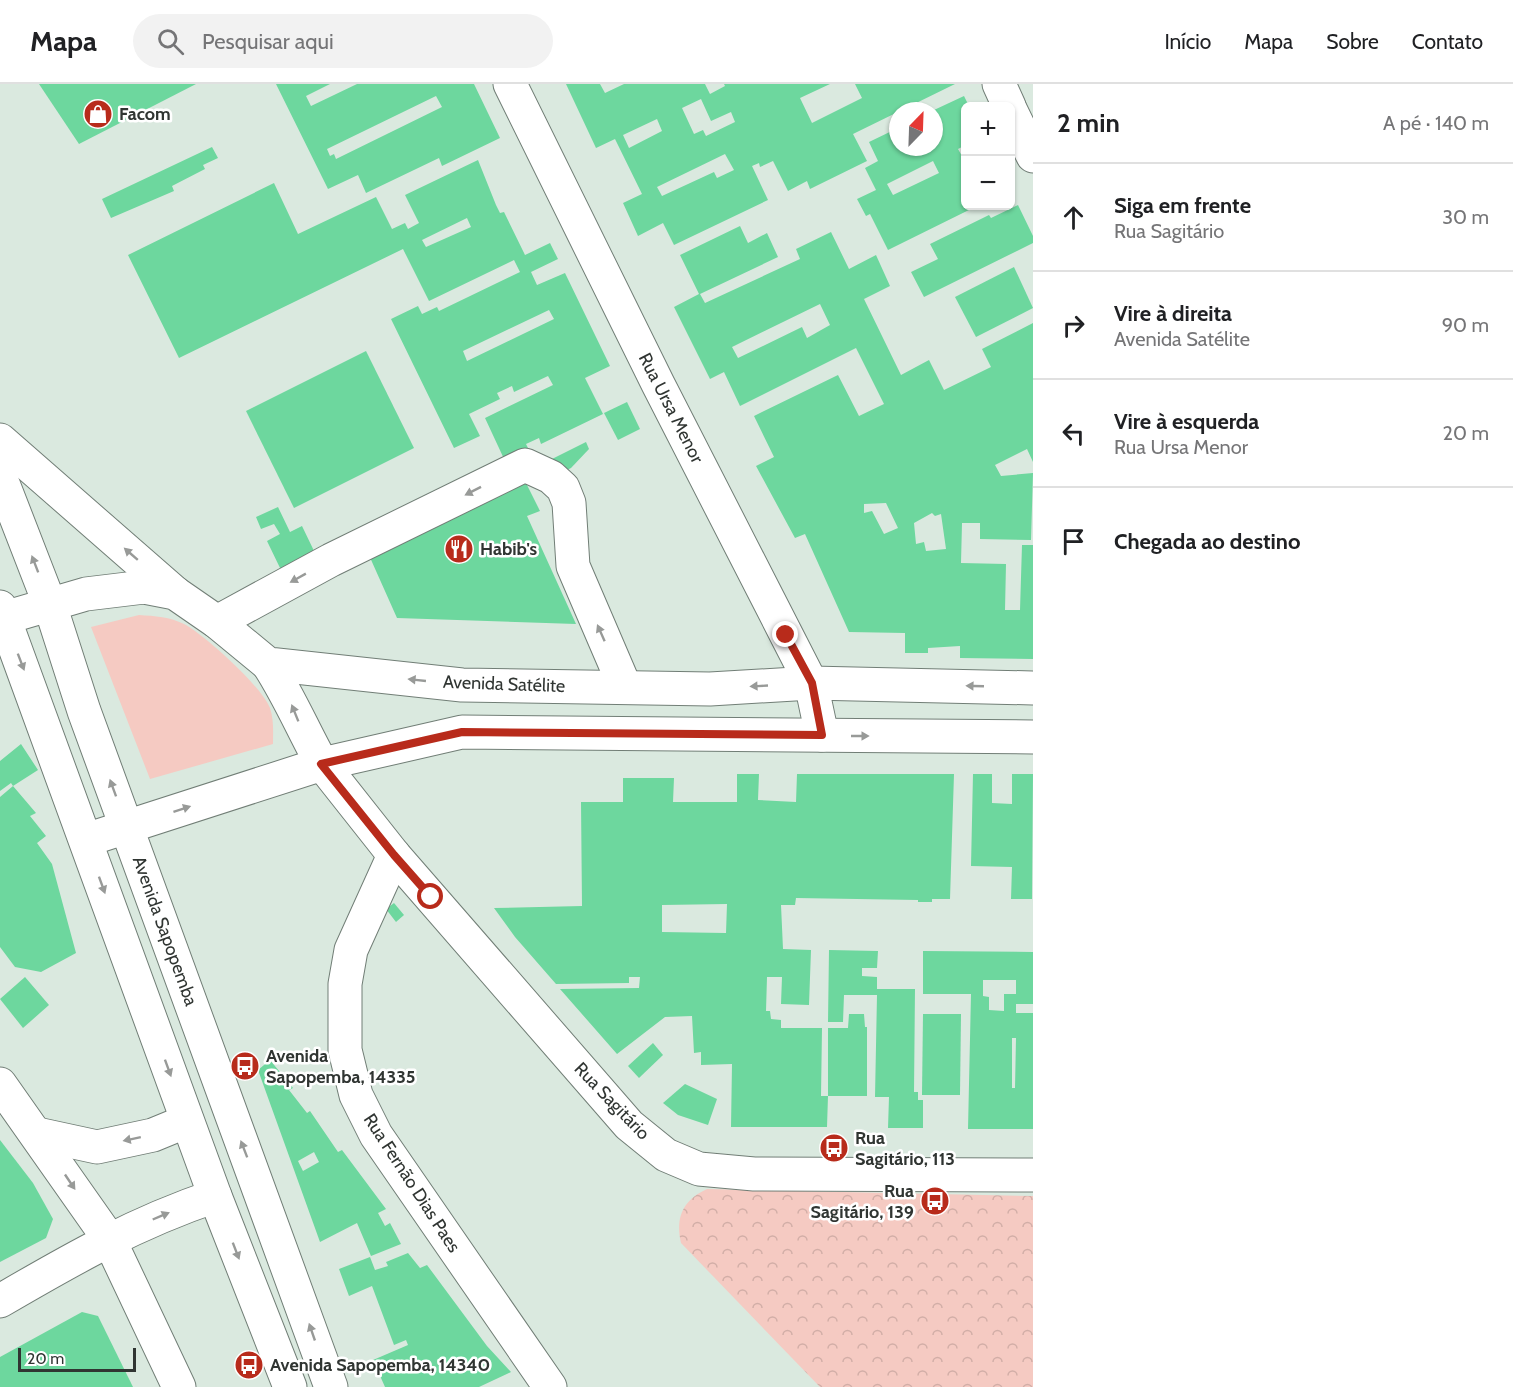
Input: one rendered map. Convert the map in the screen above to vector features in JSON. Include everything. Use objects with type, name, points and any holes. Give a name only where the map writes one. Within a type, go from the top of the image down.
[{"type":"main road","name":"Rua Ursa Menor","points":[[510,84],[663,394],[812,683],[822,735]]},
{"type":"main road","points":[[999,84],[1007,102]]},
{"type":"main road","points":[[1015,118],[1033,156]]},
{"type":"main road","points":[[0,440],[175,593],[217,622],[268,664]]},
{"type":"main road","points":[[217,622],[331,560],[525,465],[552,477],[563,488],[569,503],[573,567],[625,687]]},
{"type":"main road","name":"Avenida Sapopemba","points":[[0,476],[50,604],[84,711],[128,826],[331,1387]]},
{"type":"main road","points":[[175,593],[144,587],[123,588],[2,613],[215,1197],[290,1387]]},
{"type":"main road","name":"Avenida Satélite","points":[[268,664],[462,685],[710,688],[812,683],[1033,688]]},
{"type":"main road","name":"Rua Sagitário","points":[[268,664],[288,695],[298,721],[321,764],[394,855],[629,1125],[666,1155],[699,1169],[754,1174],[1033,1175]]},
{"type":"main road","points":[[86,840],[321,764],[462,732],[1033,737]]},
{"type":"main road","name":"Rua Fernão Dias Paes","points":[[394,855],[351,950],[345,984],[345,1050],[356,1095],[376,1135],[550,1387]]},
{"type":"main road","points":[[0,1084],[109,1239],[179,1387]]},
{"type":"main road","points":[[37,1134],[98,1147],[153,1135],[187,1121]]},
{"type":"main road","points":[[0,1301],[109,1239],[178,1209],[215,1197]]},
{"type":"green space","points":[[139,615],[168,618],[184,624],[232,662],[256,688],[270,708],[273,722],[273,744],[150,779],[91,627]]},
{"type":"green space","points":[[707,1189],[1033,1196],[1033,1387],[820,1387],[681,1243],[679,1225],[683,1210],[692,1198]]},
{"type":"building","name":"Facom","points":[[39,84],[196,84],[79,144]]},
{"type":"building","points":[[276,84],[330,84],[306,96],[311,106],[357,84],[474,84],[500,138],[442,166],[439,158],[366,193],[358,175],[328,189]],"holes":[[[436,96],[442,107],[336,159],[334,154],[330,156],[327,149]]]},
{"type":"building","points":[[566,84],[600,84],[605,93],[624,84],[705,84],[710,94],[725,86],[724,84],[830,84],[800,98],[812,123],[862,98],[855,84],[955,84],[918,102],[889,102],[889,116],[853,134],[867,161],[810,189],[807,181],[788,191],[773,161],[760,167],[759,163],[752,166],[768,200],[674,245],[663,223],[638,236],[623,203],[642,194],[615,139],[596,148]],"holes":[[[701,99],[711,121],[731,112],[735,122],[706,136],[703,130],[694,134],[682,108]],[[657,119],[662,131],[629,148],[623,135]],[[725,154],[734,170],[717,178],[714,172],[662,196],[657,187]]]},
{"type":"building","points":[[964,96],[967,102],[961,102],[961,148],[958,149],[961,154],[961,210],[969,210],[888,250],[870,214],[866,216],[857,199],[876,190],[865,168],[878,161],[869,142],[889,132],[889,156],[943,156],[943,106]],"holes":[[[933,161],[939,173],[893,195],[887,184]]]},
{"type":"building","points":[[212,147],[218,158],[203,165],[205,169],[172,186],[174,191],[111,218],[102,199]]},
{"type":"building","points":[[478,160],[496,205],[500,213],[504,212],[525,255],[550,243],[558,259],[531,272],[537,285],[565,273],[610,366],[585,378],[603,414],[541,444],[539,438],[526,444],[529,450],[505,461],[485,418],[553,385],[548,376],[514,392],[512,386],[497,393],[500,399],[469,414],[480,436],[454,448],[391,319],[418,306],[422,314],[437,307],[439,311],[520,272],[514,260],[429,301],[403,249],[179,358],[128,255],[274,183],[298,234],[376,197],[392,229],[405,223],[408,229],[419,223],[405,195]],"holes":[[[467,218],[471,227],[426,247],[422,240]],[[549,310],[554,319],[467,361],[463,351]]]},
{"type":"building","points":[[1018,205],[1033,236],[1033,243],[924,297],[911,272],[938,259],[930,244],[989,215],[991,218],[1008,210],[1015,210],[1015,206]]},
{"type":"building","points":[[740,226],[748,243],[767,233],[778,257],[700,294],[705,303],[800,259],[796,249],[831,232],[849,269],[876,255],[890,286],[864,299],[901,375],[929,360],[944,390],[991,367],[982,349],[1033,323],[1033,462],[1027,449],[995,465],[1001,476],[1033,473],[1031,540],[980,539],[980,523],[962,523],[961,563],[1006,564],[1005,610],[1020,610],[1022,545],[1033,545],[1033,659],[960,658],[960,646],[928,648],[928,653],[905,653],[905,633],[849,632],[805,534],[795,538],[756,466],[774,457],[754,416],[838,375],[859,416],[884,404],[856,348],[740,406],[724,372],[710,379],[674,307],[699,294],[680,255]],"holes":[[[820,304],[830,325],[807,338],[802,327],[738,358],[732,347]],[[886,503],[898,528],[884,534],[872,511],[864,513],[864,504]],[[932,513],[935,516],[941,514],[946,549],[926,551],[924,542],[916,544],[914,523]]]},
{"type":"building","points":[[1014,267],[1033,308],[976,337],[955,297]]},
{"type":"building","points":[[366,351],[414,448],[294,508],[246,411]]},
{"type":"building","points":[[627,402],[640,429],[618,440],[604,413]]},
{"type":"building","points":[[586,442],[589,449],[567,470],[550,460]]},
{"type":"building","name":"Habib's","points":[[524,479],[540,511],[527,516],[576,624],[397,618],[368,553]]},
{"type":"building","points":[[278,507],[290,532],[302,526],[315,553],[281,570],[267,541],[280,534],[274,524],[261,529],[256,517]]},
{"type":"building","points":[[21,744],[38,770],[13,786],[11,783],[0,791],[0,761]]},
{"type":"building","points":[[737,774],[759,774],[758,800],[796,802],[797,774],[954,774],[950,899],[918,902],[918,900],[796,898],[795,905],[781,905],[783,949],[811,950],[809,1005],[781,1004],[782,977],[767,977],[766,1011],[770,1011],[771,1019],[781,1020],[781,1028],[822,1028],[821,1096],[828,1096],[827,1127],[731,1127],[732,1064],[701,1065],[701,1052],[694,1053],[692,1016],[665,1017],[617,1054],[560,989],[639,988],[640,977],[629,977],[629,983],[556,984],[515,937],[494,908],[582,906],[581,802],[623,802],[623,778],[674,778],[673,802],[737,802]],"holes":[[[727,904],[726,933],[662,932],[662,905]]]},
{"type":"building","points":[[973,774],[992,774],[992,803],[1012,804],[1012,774],[1033,774],[1032,899],[1011,899],[1012,867],[971,866]]},
{"type":"building","points":[[13,786],[36,813],[30,816],[46,836],[37,843],[52,864],[76,953],[41,972],[15,967],[0,947],[0,797]]},
{"type":"building","points":[[394,903],[404,915],[396,922],[386,909]]},
{"type":"building","points":[[829,950],[878,951],[877,968],[862,968],[862,976],[877,977],[877,989],[915,989],[914,1092],[918,1092],[918,1100],[923,1100],[923,1128],[888,1128],[889,1097],[875,1097],[877,995],[844,995],[843,1022],[828,1022]]},
{"type":"building","points":[[923,951],[1033,952],[1033,1004],[1016,1004],[1016,1013],[1033,1013],[1033,1129],[968,1129],[971,994],[923,994]],"holes":[[[983,980],[1016,980],[1016,994],[1004,994],[1004,1011],[989,1010],[989,997],[983,996]],[[1012,1038],[1016,1038],[1015,1088],[1012,1088]]]},
{"type":"building","points":[[25,977],[49,1005],[23,1028],[0,999]]},
{"type":"building","points":[[849,1014],[864,1014],[865,1027],[867,1027],[867,1096],[828,1096],[828,1028],[848,1028]]},
{"type":"building","points":[[923,1014],[961,1014],[960,1095],[922,1095]]},
{"type":"building","points":[[653,1043],[663,1055],[639,1078],[628,1066]]},
{"type":"building","points":[[270,1060],[293,1088],[289,1090],[307,1113],[310,1111],[338,1152],[342,1150],[386,1209],[378,1213],[385,1226],[390,1223],[401,1244],[371,1256],[357,1223],[320,1242],[258,1070]],"holes":[[[314,1152],[319,1162],[303,1171],[298,1161]]]},
{"type":"building","points":[[685,1084],[717,1099],[708,1125],[678,1115],[663,1103]]},
{"type":"building","points":[[0,1140],[33,1183],[53,1219],[46,1238],[0,1262]]},
{"type":"building","points":[[408,1253],[420,1268],[427,1265],[487,1346],[511,1372],[479,1387],[385,1387],[373,1360],[408,1345],[406,1340],[394,1345],[372,1286],[349,1296],[339,1269],[370,1257],[375,1270],[388,1266],[386,1262]]},
{"type":"building","points":[[82,1312],[98,1316],[133,1387],[0,1387],[0,1357]]},
{"type":"place","name":"Facom","points":[[98,114]]},
{"type":"place","name":"Habib's","points":[[459,549]]},
{"type":"place","name":"Avenida Sapopemba, 14335","points":[[245,1066]]},
{"type":"place","name":"Rua Sagitário, 113","points":[[834,1148]]},
{"type":"place","name":"Rua Sagitário, 139","points":[[935,1201]]},
{"type":"place","name":"Avenida Sapopemba, 14340","points":[[249,1365]]},
{"type":"route","points":[[431,897],[321,764],[462,732],[822,735],[812,683],[786,635]]}]
